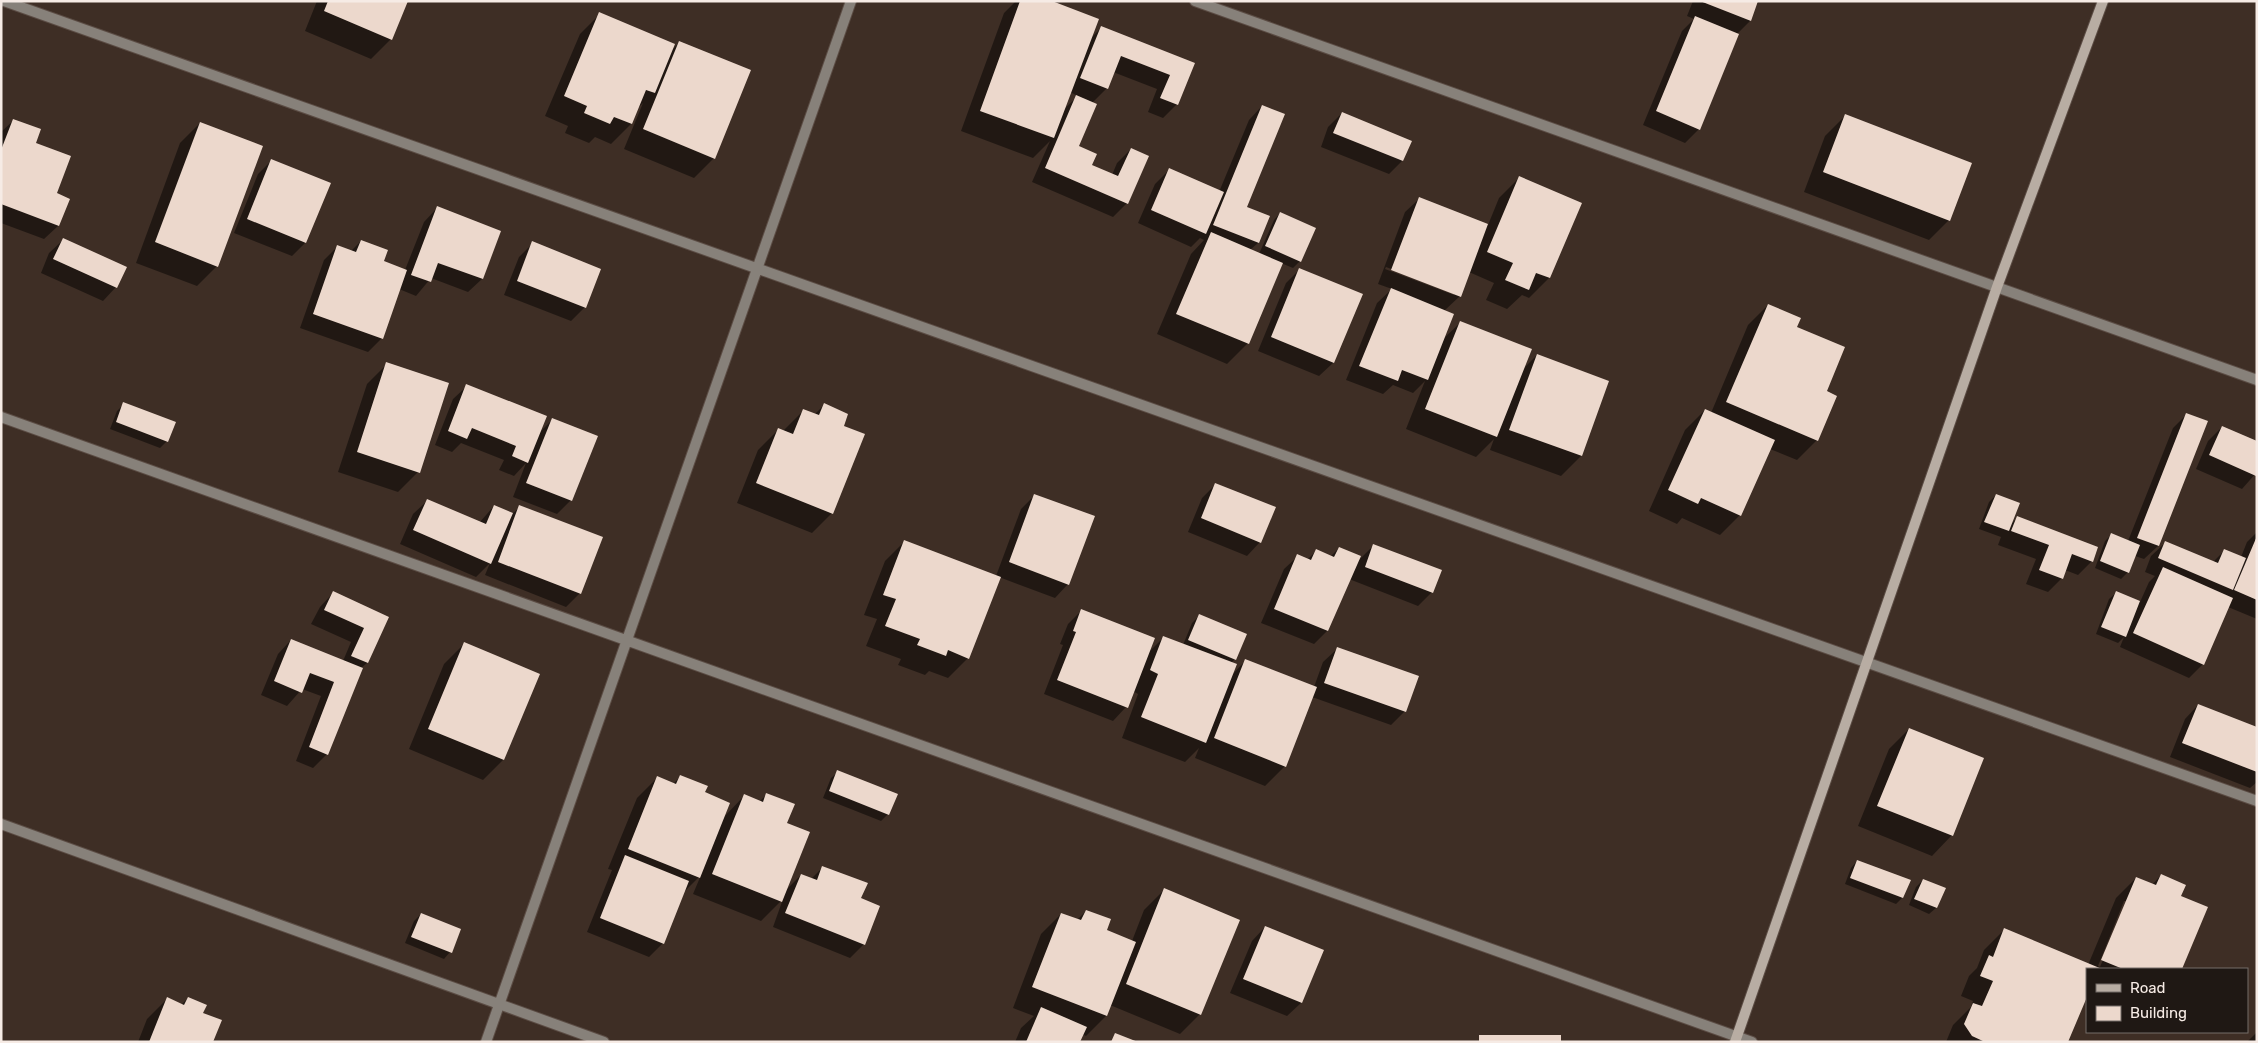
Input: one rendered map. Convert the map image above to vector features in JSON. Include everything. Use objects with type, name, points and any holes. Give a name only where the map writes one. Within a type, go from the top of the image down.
[{"type":"main road","points":[[1736,1039],[1997,287],[2102,1]]},
{"type":"street","points":[[4,1],[2257,801]]},
{"type":"street","points":[[486,1042],[851,1]]},
{"type":"street","points":[[1195,1],[2257,380]]},
{"type":"street","points":[[1,417],[1736,1039],[1752,1042]]},
{"type":"street","points":[[1,824],[604,1042]]},
{"type":"building","points":[[328,1],[408,1],[392,40],[324,11]]},
{"type":"building","points":[[1020,1],[1052,1],[1099,19],[1054,138],[980,111]]},
{"type":"building","points":[[1700,1],[1758,1],[1751,21]]},
{"type":"building","points":[[599,12],[675,44],[655,93],[646,90],[632,124],[614,117],[610,124],[584,113],[587,106],[564,96]]},
{"type":"building","points":[[1695,16],[1739,34],[1700,130],[1656,111]]},
{"type":"building","points":[[1101,26],[1195,63],[1178,105],[1160,98],[1170,75],[1121,56],[1108,89],[1080,78]]},
{"type":"building","points":[[679,41],[751,70],[715,159],[643,129]]},
{"type":"building","points":[[1076,95],[1097,104],[1079,146],[1097,154],[1092,165],[1118,176],[1131,148],[1149,156],[1128,204],[1045,168]]},
{"type":"building","points":[[1262,105],[1285,114],[1247,207],[1270,216],[1259,243],[1213,225]]},
{"type":"building","points":[[1342,112],[1412,141],[1403,161],[1333,133]]},
{"type":"building","points":[[1845,114],[1972,163],[1950,221],[1823,172]]},
{"type":"building","points":[[13,119],[41,129],[36,143],[71,156],[57,193],[70,199],[59,226],[1,204],[1,150]]},
{"type":"building","points":[[200,122],[263,146],[218,267],[155,242]]},
{"type":"building","points":[[271,159],[331,183],[306,243],[247,219]]},
{"type":"building","points":[[1169,168],[1224,192],[1206,234],[1151,210]]},
{"type":"building","points":[[1519,176],[1582,203],[1550,278],[1536,273],[1529,290],[1505,280],[1513,263],[1487,252]]},
{"type":"building","points":[[1419,197],[1488,224],[1461,297],[1391,270]]},
{"type":"building","points":[[437,206],[501,231],[483,279],[438,263],[431,282],[411,275]]},
{"type":"building","points":[[1280,212],[1316,228],[1301,262],[1265,246]]},
{"type":"building","points":[[1211,232],[1283,263],[1249,344],[1176,314]]},
{"type":"building","points":[[63,238],[127,267],[117,288],[53,259]]},
{"type":"building","points":[[361,240],[388,250],[384,261],[407,270],[383,339],[313,314],[337,245],[356,252]]},
{"type":"building","points":[[532,241],[601,269],[586,308],[517,281]]},
{"type":"building","points":[[1299,268],[1363,294],[1334,363],[1271,337]]},
{"type":"building","points":[[1391,288],[1454,314],[1428,380],[1402,370],[1398,381],[1359,366]]},
{"type":"building","points":[[1768,304],[1801,318],[1797,327],[1845,347],[1827,391],[1837,396],[1818,441],[1726,402]]},
{"type":"building","points":[[1460,321],[1532,349],[1497,437],[1425,409]]},
{"type":"building","points":[[1537,354],[1609,381],[1582,456],[1509,430]]},
{"type":"building","points":[[386,362],[449,383],[420,473],[357,452]]},
{"type":"building","points":[[466,384],[547,416],[528,463],[512,456],[516,446],[472,428],[467,439],[448,431]]},
{"type":"building","points":[[123,402],[176,422],[168,442],[116,422]]},
{"type":"building","points":[[824,403],[848,414],[844,426],[865,434],[833,514],[756,483],[778,428],[793,434],[803,409],[819,415]]},
{"type":"building","points":[[1705,409],[1775,440],[1741,516],[1701,498],[1698,504],[1668,490]]},
{"type":"building","points":[[2186,413],[2208,421],[2159,546],[2137,538]]},
{"type":"building","points":[[552,418],[598,436],[572,501],[526,483]]},
{"type":"building","points":[[2222,426],[2257,441],[2256,476],[2209,455]]},
{"type":"building","points":[[1215,483],[1276,507],[1261,543],[1201,518]]},
{"type":"building","points":[[1034,494],[1095,516],[1069,585],[1009,562]]},
{"type":"building","points":[[1996,494],[2020,503],[2009,531],[1984,522]]},
{"type":"building","points":[[427,499],[486,524],[494,505],[513,513],[491,564],[413,530]]},
{"type":"building","points":[[519,505],[603,537],[581,594],[498,562]]},
{"type":"building","points":[[2017,516],[2098,547],[2093,562],[2072,554],[2063,579],[2039,570],[2049,545],[2011,531]]},
{"type":"building","points":[[2111,533],[2140,545],[2129,573],[2100,561]]},
{"type":"building","points":[[2257,536],[2257,600],[2234,590]]},
{"type":"building","points":[[904,540],[1001,577],[969,659],[948,650],[946,656],[917,645],[920,639],[885,626],[896,599],[883,595]]},
{"type":"building","points":[[2165,541],[2218,563],[2224,549],[2246,558],[2233,590],[2158,558]]},
{"type":"building","points":[[1373,544],[1442,570],[1433,593],[1365,567]]},
{"type":"building","points":[[1339,547],[1361,556],[1328,631],[1274,609],[1297,554],[1311,560],[1316,549],[1334,557]]},
{"type":"building","points":[[2163,567],[2233,598],[2204,665],[2133,633]]},
{"type":"building","points":[[333,591],[389,617],[368,663],[351,656],[364,628],[324,610]]},
{"type":"building","points":[[2116,591],[2140,601],[2126,637],[2101,627]]},
{"type":"building","points":[[1081,609],[1155,638],[1128,708],[1057,680],[1076,632],[1073,631]]},
{"type":"building","points":[[1199,614],[1247,634],[1236,660],[1188,640]]},
{"type":"building","points":[[1163,636],[1237,664],[1206,743],[1141,717],[1158,674],[1150,670]]},
{"type":"building","points":[[291,639],[363,668],[328,755],[309,747],[334,682],[310,673],[302,693],[274,681]]},
{"type":"building","points":[[464,642],[540,674],[504,760],[428,729]]},
{"type":"building","points":[[1337,647],[1419,676],[1406,712],[1324,683]]},
{"type":"building","points":[[1245,659],[1317,687],[1286,767],[1214,738]]},
{"type":"building","points":[[2198,704],[2257,727],[2257,772],[2182,743]]},
{"type":"building","points":[[1909,728],[1984,758],[1953,836],[1877,806]]},
{"type":"building","points":[[837,770],[898,794],[889,815],[829,791]]},
{"type":"building","points":[[680,775],[708,786],[705,792],[730,803],[700,878],[628,849],[657,776],[676,784]]},
{"type":"building","points":[[766,793],[795,804],[787,823],[810,832],[782,902],[712,874],[744,794],[763,802]]},
{"type":"building","points":[[625,855],[689,881],[664,944],[600,918]]},
{"type":"building","points":[[1857,860],[1911,880],[1903,898],[1850,878]]},
{"type":"building","points":[[822,866],[868,883],[861,898],[880,906],[865,945],[785,913],[801,874],[817,880]]},
{"type":"building","points":[[2161,874],[2186,885],[2181,896],[2208,907],[2182,968],[2121,968],[2101,960],[2136,877],[2156,885]]},
{"type":"building","points":[[1923,879],[1946,888],[1937,908],[1914,899]]},
{"type":"building","points":[[1164,888],[1240,920],[1201,1015],[1126,984]]},
{"type":"building","points":[[1086,910],[1111,919],[1107,930],[1136,942],[1107,1016],[1032,987],[1061,913],[1081,920]]},
{"type":"building","points":[[421,913],[461,929],[452,953],[411,937]]},
{"type":"building","points":[[1265,926],[1324,950],[1302,1003],[1243,979]]},
{"type":"building","points":[[2004,928],[2100,968],[2086,968],[2086,999],[2068,1042],[1985,1042],[1972,1036],[1964,1024],[1973,1003],[1982,1006],[1993,981],[1980,976],[1989,955],[1993,957]]},
{"type":"building","points":[[167,997],[184,1005],[188,997],[207,1005],[203,1013],[222,1020],[213,1042],[149,1042]]},
{"type":"building","points":[[1041,1007],[1087,1027],[1080,1042],[1026,1042]]},
{"type":"building","points":[[1115,1033],[1138,1042],[1111,1042]]},
{"type":"building","points":[[1479,1035],[1561,1035],[1561,1042],[1479,1042]]}]
